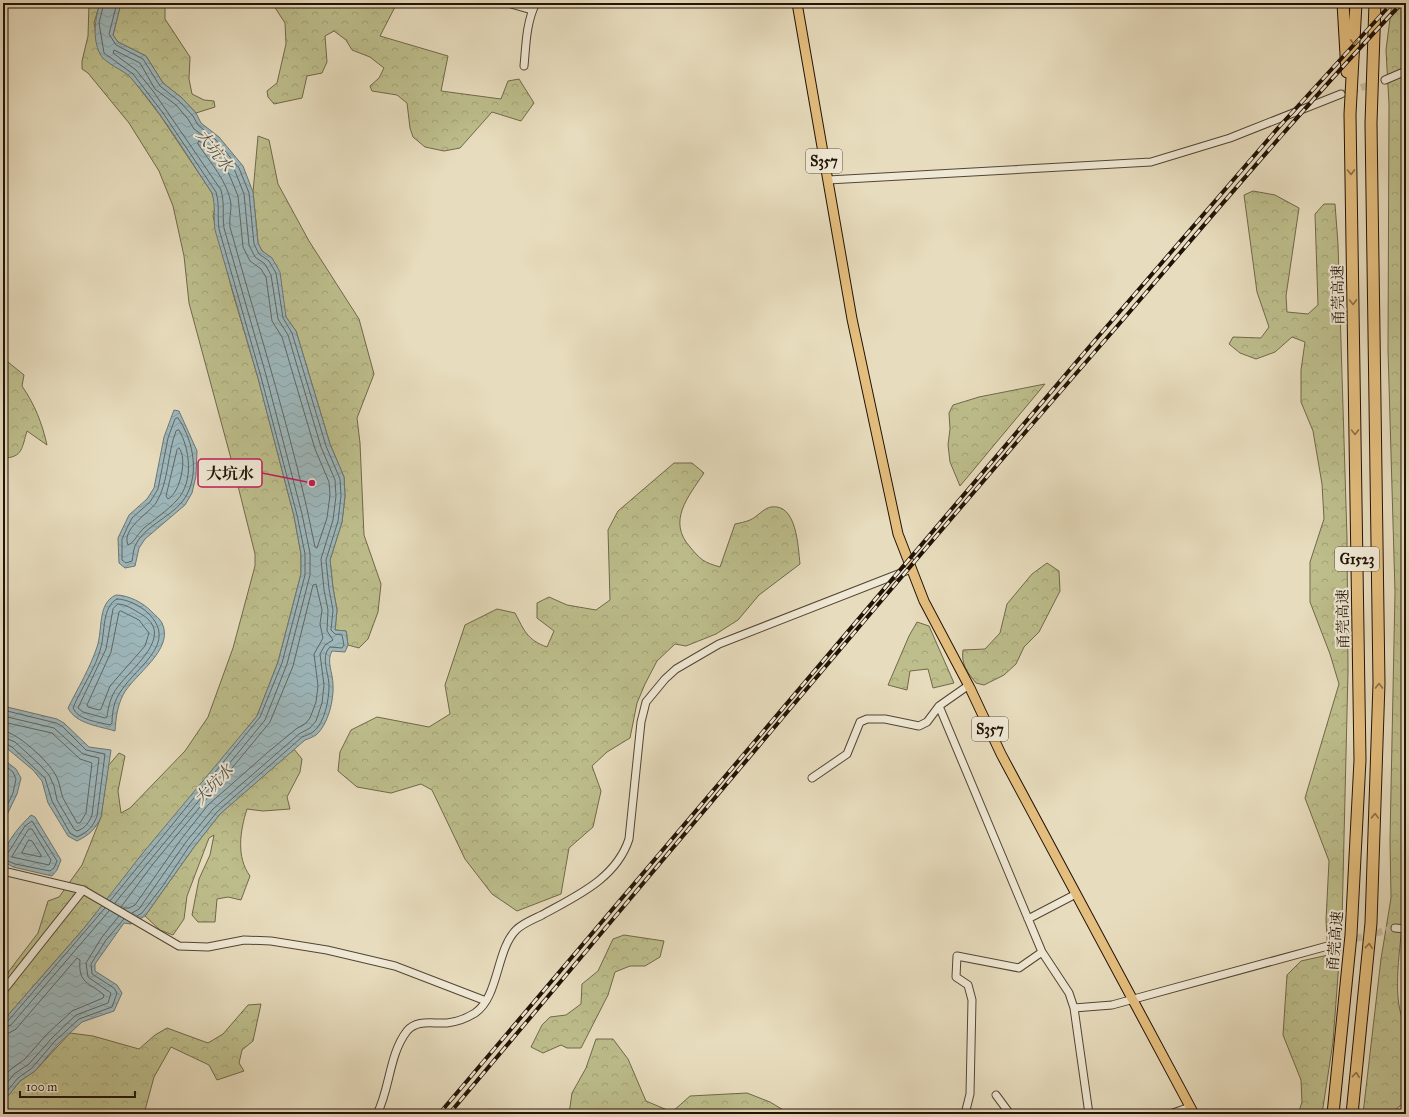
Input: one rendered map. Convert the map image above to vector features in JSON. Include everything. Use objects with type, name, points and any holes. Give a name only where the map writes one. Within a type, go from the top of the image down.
[{"type":"highway","points":[[1343,3],[1344,41],[1350,114]]},
{"type":"highway","name":"甬莞高速","points":[[1332,1114],[1352,935],[1360,760],[1350,114],[1356,3]]},
{"type":"highway","name":"G1523","points":[[1352,1114],[1371,923],[1379,683],[1371,123],[1375,3]]},
{"type":"main road","name":"S357","points":[[797,3],[852,319],[898,534],[924,601],[969,685],[1001,754],[1192,1110]]},
{"type":"street","points":[[508,3],[532,10]]},
{"type":"street","points":[[524,66],[532,10],[536,3]]},
{"type":"street","points":[[1385,80],[1406,71]]},
{"type":"street","points":[[828,180],[1151,162],[1230,138],[1341,94]]},
{"type":"street","points":[[377,1114],[382,1104],[401,1041],[408,1030],[421,1023],[447,1023],[467,1018],[477,1012],[486,1001],[497,974],[506,943],[516,930],[586,891],[613,869],[625,852],[629,839],[641,722],[646,702],[665,678],[676,669],[719,644],[911,569]]},
{"type":"street","points":[[812,778],[847,754],[860,722],[867,719],[886,719],[919,726],[927,722],[939,706],[969,685]]},
{"type":"street","points":[[939,706],[1042,952],[1069,993],[1074,1008],[1089,1114]]},
{"type":"street","points":[[3,871],[82,890],[92,894],[148,929],[179,946],[208,947],[244,940],[271,941],[327,950],[395,966],[486,1001]]},
{"type":"street","points":[[3,990],[82,890]]},
{"type":"street","points":[[1028,919],[1076,894]]},
{"type":"street","points":[[1395,928],[1406,929]]},
{"type":"street","points":[[1074,1008],[1112,1005],[1336,944]]},
{"type":"street","points":[[966,1114],[970,1094],[972,1000],[968,985],[956,976],[957,956],[1019,968],[1042,952]]},
{"type":"street","points":[[996,1095],[1010,1114]]},
{"type":"street","points":[[1170,1114],[1192,1110]]},
{"type":"green space","points":[[89,3],[100,3],[94,23],[101,55],[130,76],[160,115],[212,193],[216,206],[213,216],[232,290],[258,378],[294,516],[301,554],[301,574],[278,662],[257,716],[85,927],[3,1021],[6,980],[9,971],[38,933],[48,901],[59,897],[82,865],[101,817],[108,766],[119,753],[125,756],[118,791],[121,813],[130,808],[185,751],[208,717],[233,648],[255,566],[255,554],[233,466],[189,303],[184,256],[173,206],[159,171],[129,123],[88,73],[82,69],[82,61],[88,36]]},
{"type":"green space","points":[[121,3],[165,3],[165,19],[190,57],[189,79],[192,94],[204,100],[214,101],[215,107],[196,113],[182,98],[163,83],[146,56],[118,42],[113,35]]},
{"type":"green space","points":[[272,3],[397,3],[380,36],[448,56],[441,91],[501,99],[508,81],[519,79],[534,103],[521,121],[492,112],[460,148],[444,151],[425,147],[413,137],[410,128],[407,103],[397,95],[372,91],[370,86],[379,78],[384,68],[370,57],[352,50],[346,40],[334,31],[325,36],[327,62],[322,73],[307,76],[302,98],[274,104],[268,97],[267,91],[277,83],[286,44],[285,23]]},
{"type":"green space","points":[[1392,3],[1406,3],[1406,933],[1402,925],[1398,962],[1398,991],[1401,1016],[1406,1026],[1406,1101],[1390,1114],[1363,1114],[1381,959],[1391,898],[1390,840],[1395,592],[1388,350],[1389,104],[1386,50]]},
{"type":"green space","points":[[258,136],[269,140],[278,184],[309,241],[359,319],[374,374],[357,418],[360,443],[364,535],[381,584],[378,612],[368,639],[359,648],[348,645],[346,631],[335,630],[337,610],[330,560],[342,522],[345,496],[344,477],[330,444],[296,331],[286,317],[272,258],[262,251],[258,243],[253,192]]},
{"type":"green space","points":[[1253,191],[1275,195],[1299,208],[1286,296],[1287,312],[1308,314],[1318,305],[1315,214],[1324,204],[1335,204],[1338,244],[1347,538],[1348,671],[1342,922],[1333,1042],[1322,1114],[1298,1114],[1302,1102],[1301,1080],[1283,1035],[1287,975],[1301,961],[1328,955],[1326,920],[1329,861],[1305,798],[1339,684],[1330,654],[1310,602],[1310,562],[1324,519],[1322,484],[1313,431],[1301,402],[1301,370],[1305,342],[1292,337],[1275,352],[1256,359],[1240,353],[1229,344],[1233,337],[1261,338],[1269,327],[1257,292],[1244,195]]},
{"type":"green space","points":[[3,358],[24,375],[22,386],[38,414],[47,445],[27,431],[21,450],[18,454],[3,458]]},
{"type":"green space","points":[[1045,384],[960,486],[950,462],[948,445],[950,429],[949,413],[953,405],[979,397]]},
{"type":"green space","points":[[674,463],[692,463],[704,473],[686,500],[680,518],[680,528],[683,537],[700,558],[710,564],[720,567],[735,524],[750,520],[771,507],[780,508],[786,512],[791,519],[797,537],[800,564],[759,595],[738,620],[716,634],[686,646],[675,644],[657,661],[637,703],[630,738],[607,752],[592,766],[601,791],[593,827],[569,848],[561,894],[517,911],[492,894],[465,859],[432,790],[421,784],[391,793],[357,787],[338,771],[340,752],[351,730],[377,717],[429,727],[450,714],[445,685],[465,625],[497,609],[515,613],[530,638],[547,647],[554,631],[537,618],[537,603],[549,597],[567,605],[596,610],[610,600],[608,530],[618,511]]},
{"type":"green space","points":[[1047,563],[1059,571],[1060,591],[1039,632],[1024,647],[1016,664],[1004,675],[984,685],[976,683],[965,668],[963,650],[985,649],[1000,633],[1007,604],[1032,574]]},
{"type":"green space","points":[[917,622],[929,626],[954,683],[933,688],[928,669],[910,671],[907,690],[888,685],[909,636]]},
{"type":"green space","points":[[294,749],[302,759],[300,772],[287,797],[290,809],[263,811],[247,809],[241,835],[241,852],[246,869],[250,876],[241,900],[228,897],[217,899],[215,922],[198,922],[192,915],[199,879],[210,855],[214,835],[209,838],[187,896],[184,919],[173,935],[160,930],[145,916],[194,847],[220,814]]},
{"type":"green space","points":[[624,935],[664,941],[660,957],[645,966],[630,966],[615,972],[608,995],[581,1048],[567,1048],[561,1045],[543,1053],[531,1047],[542,1025],[550,1017],[566,1015],[581,1004],[582,984],[598,971],[613,939]]},
{"type":"green space","points":[[261,1004],[253,1041],[242,1050],[239,1063],[244,1071],[217,1080],[209,1065],[171,1047],[154,1077],[144,1114],[3,1114],[3,1102],[20,1081],[35,1071],[70,1033],[93,1036],[139,1049],[155,1035],[167,1028],[208,1043],[223,1034],[248,1005]]},
{"type":"green space","points":[[596,1039],[613,1039],[628,1059],[646,1101],[672,1112],[690,1096],[747,1093],[770,1102],[790,1114],[569,1114],[572,1093],[586,1068]]},
{"type":"water","points":[[100,3],[121,3],[113,35],[118,42],[146,56],[163,83],[182,98],[196,113],[201,123],[219,137],[243,166],[253,192],[258,243],[262,251],[272,258],[280,272],[286,317],[296,331],[330,444],[344,477],[345,496],[342,522],[330,560],[337,610],[335,630],[346,631],[348,645],[345,652],[332,651],[330,655],[333,691],[327,719],[320,731],[316,735],[305,740],[220,814],[194,847],[145,916],[131,924],[124,923],[95,964],[95,971],[117,985],[122,993],[114,1011],[82,1022],[58,1044],[35,1071],[20,1081],[3,1102],[3,1021],[85,927],[142,854],[257,716],[278,662],[301,574],[301,554],[294,516],[258,378],[215,230],[212,193],[173,134],[142,91],[128,75],[100,54],[97,48],[95,28]]},
{"type":"water","points":[[174,410],[179,411],[197,451],[196,476],[192,493],[185,505],[145,539],[139,548],[135,566],[125,568],[119,563],[118,538],[129,515],[147,499],[154,488],[164,437]]},
{"type":"water","points":[[116,595],[121,595],[136,600],[149,609],[162,623],[164,633],[163,643],[158,652],[128,687],[121,699],[116,717],[115,731],[88,724],[76,718],[68,708],[97,647],[103,610],[110,599]]},
{"type":"water","points":[[3,706],[57,719],[64,723],[89,747],[111,750],[101,817],[94,829],[85,837],[77,841],[68,836],[48,803],[42,781],[33,770],[3,745]]},
{"type":"water","points":[[3,759],[16,769],[21,778],[17,794],[3,823]]},
{"type":"water","points":[[31,815],[35,817],[61,860],[57,870],[52,876],[13,867],[3,861],[9,842],[17,830]]},
{"type":"tunnel","points":[[1341,94],[1385,80]]},
{"type":"tunnel","points":[[1335,944],[1395,928]]},
{"type":"railway","points":[[439,1114],[1078,360],[1278,128],[1392,3]]},
{"type":"railway","points":[[449,1114],[951,519],[1259,161],[1402,3]]},
{"type":"place","name":"大坑水","points":[[312,483]]}]
